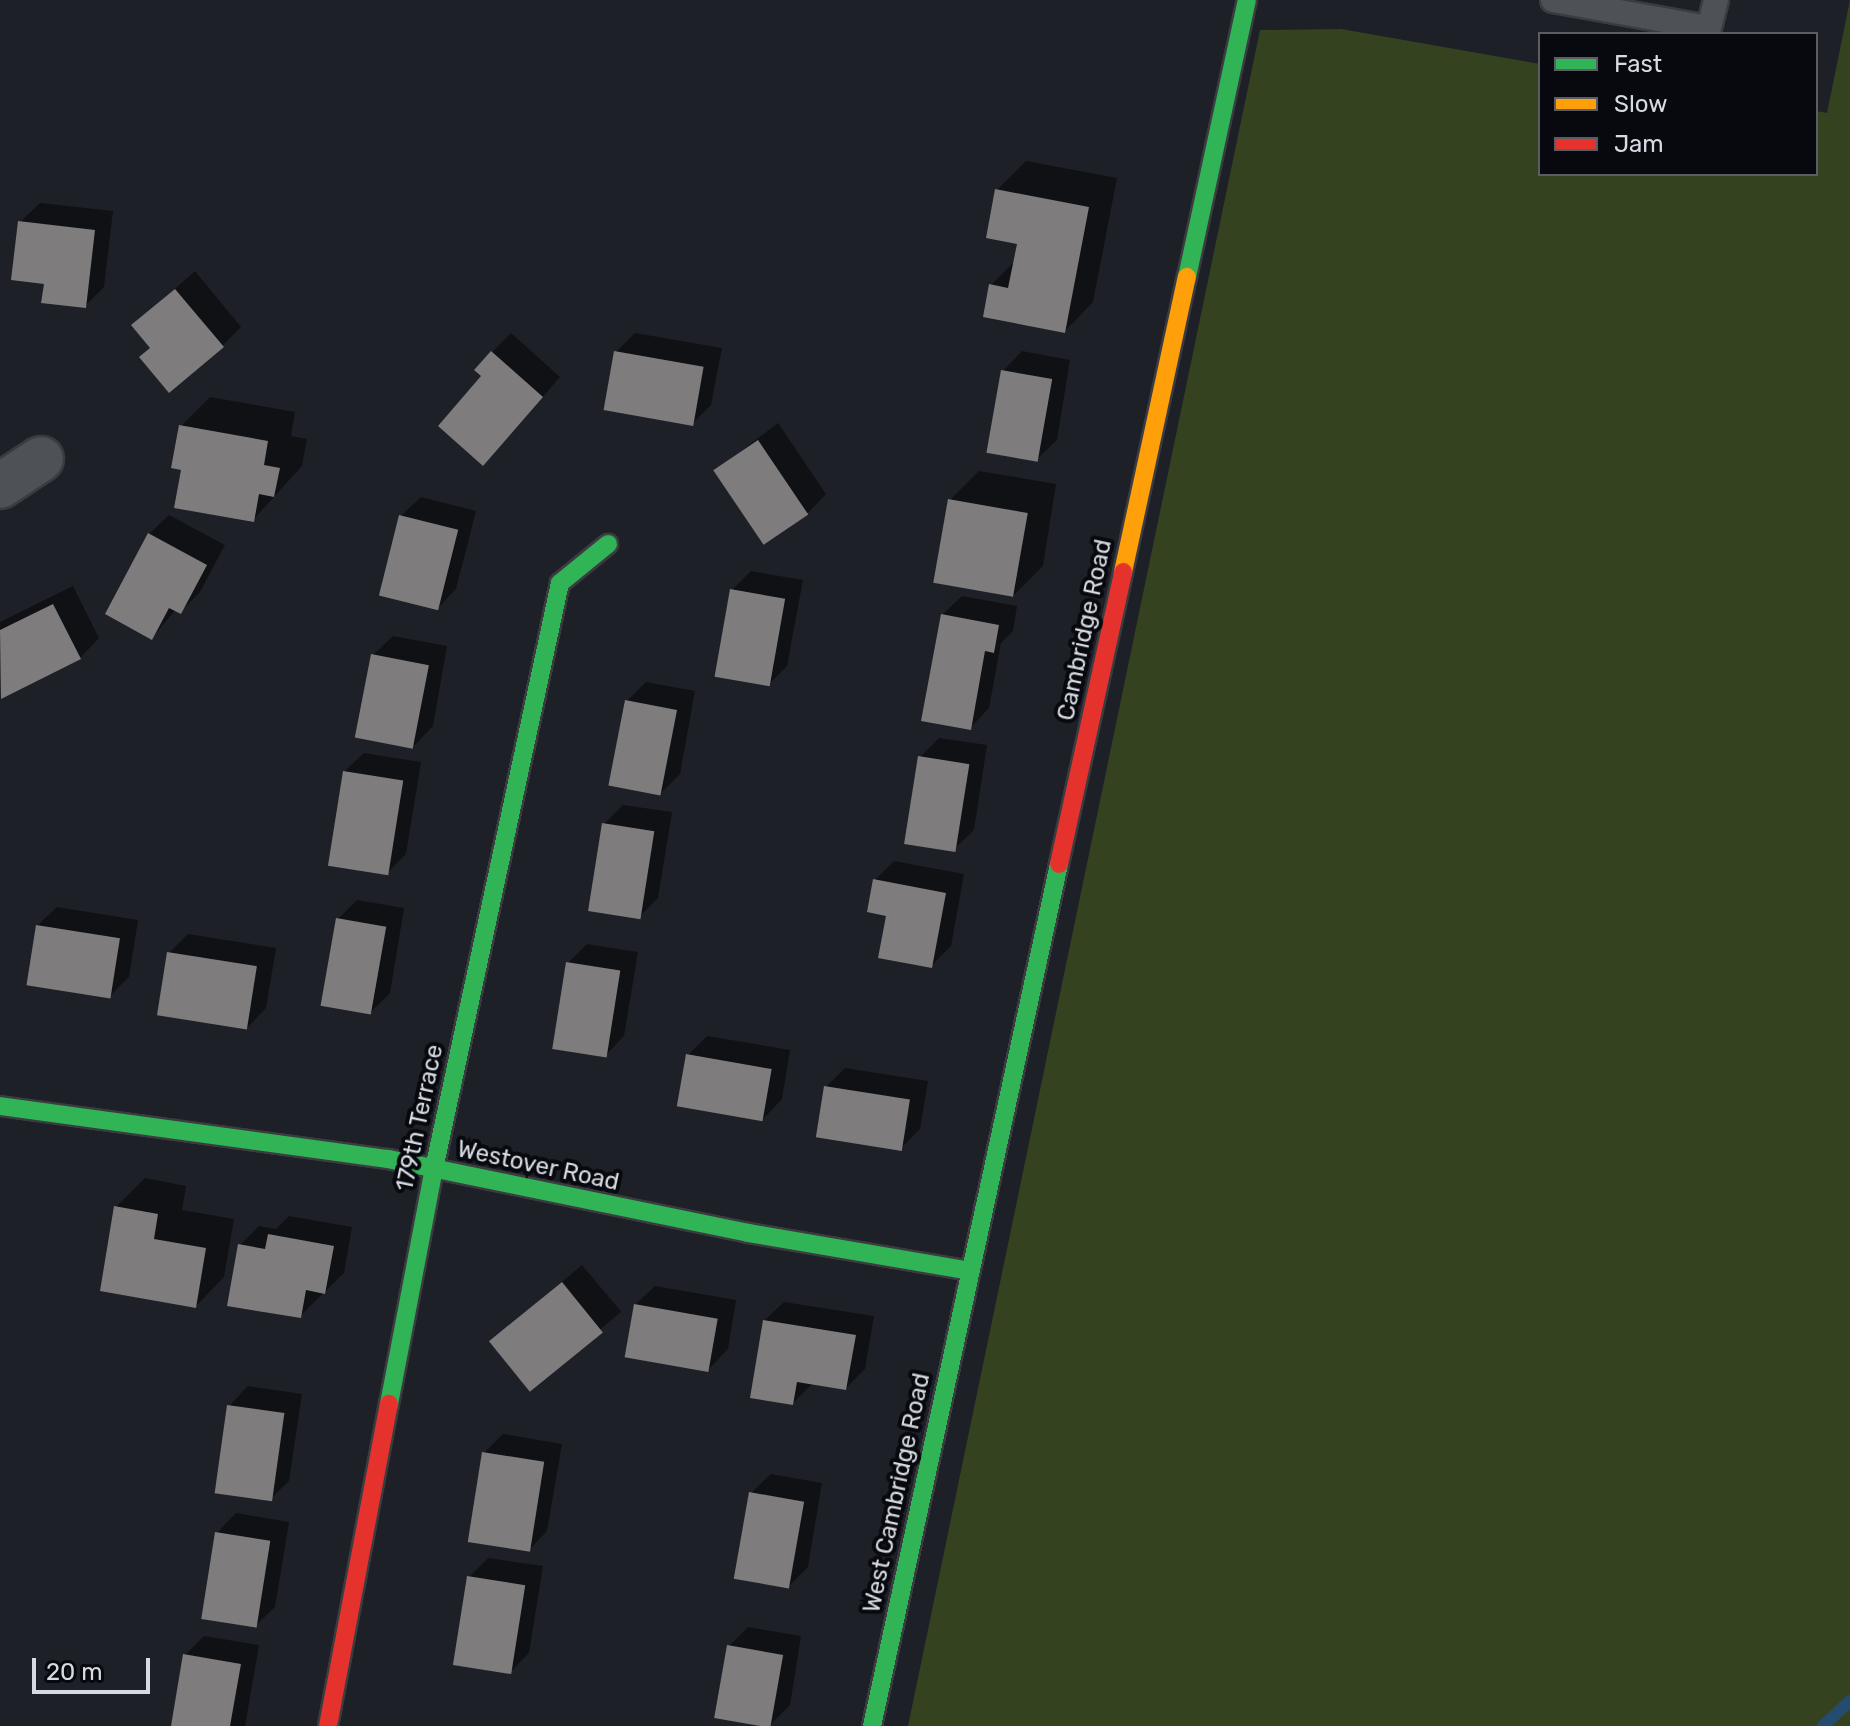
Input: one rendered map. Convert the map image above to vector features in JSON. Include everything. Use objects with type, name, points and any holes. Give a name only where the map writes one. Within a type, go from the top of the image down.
[{"type":"street","name":"Cambridge Road","points":[[970,1271],[1247,0]]},
{"type":"street","points":[[0,486],[41,459]]},
{"type":"street","name":"179th Terrace","points":[[328,1726],[434,1169],[560,583],[608,544]]},
{"type":"street","name":"Westover Road","points":[[0,1106],[434,1169],[748,1233],[970,1271]]},
{"type":"street","name":"West Cambridge Road","points":[[872,1726],[970,1271]]},
{"type":"lane","points":[[1553,0],[1709,28],[1716,0]]},
{"type":"green space","points":[[1850,0],[1850,1726],[908,1726],[1260,30],[1341,29],[1538,64],[1538,176],[1818,176],[1818,111],[1827,113]]},
{"type":"building","points":[[995,189],[1089,207],[1065,333],[983,317],[989,284],[1008,288],[1017,244],[986,238]]},
{"type":"building","points":[[18,221],[95,230],[86,308],[41,303],[44,284],[11,280]]},
{"type":"building","points":[[175,289],[224,347],[169,393],[139,357],[150,348],[131,325]]},
{"type":"building","points":[[491,351],[543,397],[483,466],[438,426],[481,376],[474,370]]},
{"type":"building","points":[[614,351],[704,367],[693,426],[604,410]]},
{"type":"building","points":[[1001,370],[1052,379],[1038,462],[986,453]]},
{"type":"building","points":[[179,425],[268,441],[264,465],[280,468],[274,497],[259,494],[254,522],[174,508],[181,470],[171,468]]},
{"type":"building","points":[[758,440],[808,515],[764,545],[713,470]]},
{"type":"building","points":[[948,499],[1028,513],[1013,597],[933,583]]},
{"type":"building","points":[[399,515],[458,530],[438,610],[379,596]]},
{"type":"building","points":[[148,533],[207,565],[181,614],[169,608],[152,640],[105,614]]},
{"type":"building","points":[[730,589],[785,599],[770,686],[715,677]]},
{"type":"building","points":[[53,604],[81,659],[1,699],[0,630]]},
{"type":"building","points":[[941,614],[999,625],[994,653],[985,651],[971,730],[921,721]]},
{"type":"building","points":[[371,654],[429,665],[413,749],[355,737]]},
{"type":"building","points":[[625,700],[677,710],[660,796],[608,785]]},
{"type":"building","points":[[918,756],[969,764],[955,852],[904,844]]},
{"type":"building","points":[[343,771],[403,781],[388,875],[328,866]]},
{"type":"building","points":[[602,823],[654,831],[640,919],[588,911]]},
{"type":"building","points":[[873,879],[946,893],[932,968],[878,958],[886,916],[867,912]]},
{"type":"building","points":[[336,918],[386,927],[371,1015],[321,1006]]},
{"type":"building","points":[[36,925],[120,938],[110,999],[26,985]]},
{"type":"building","points":[[167,952],[257,966],[247,1029],[157,1015]]},
{"type":"building","points":[[566,962],[620,971],[607,1058],[552,1049]]},
{"type":"building","points":[[686,1054],[772,1069],[762,1121],[677,1106]]},
{"type":"building","points":[[824,1086],[910,1100],[902,1151],[816,1137]]},
{"type":"building","points":[[114,1206],[158,1214],[154,1239],[206,1248],[196,1308],[100,1291]]},
{"type":"building","points":[[268,1234],[334,1246],[325,1294],[306,1290],[301,1318],[227,1306],[238,1244],[265,1249]]},
{"type":"building","points":[[562,1282],[603,1333],[530,1392],[489,1341]]},
{"type":"building","points":[[634,1304],[718,1319],[708,1372],[625,1357]]},
{"type":"building","points":[[763,1320],[856,1335],[846,1390],[797,1382],[793,1405],[750,1398]]},
{"type":"building","points":[[227,1405],[284,1413],[272,1501],[215,1493]]},
{"type":"building","points":[[482,1452],[544,1462],[530,1552],[468,1542]]},
{"type":"building","points":[[749,1492],[804,1502],[789,1588],[734,1579]]},
{"type":"building","points":[[215,1532],[270,1541],[257,1628],[201,1619]]},
{"type":"building","points":[[467,1576],[525,1585],[511,1674],[453,1665]]},
{"type":"building","points":[[727,1645],[783,1655],[771,1726],[714,1718]]},
{"type":"building","points":[[183,1654],[241,1664],[230,1726],[171,1726]]},
{"type":"waterway","points":[[1823,1726],[1850,1701]]},
{"type":"traffic: fast","points":[[1187,277],[1247,0]]},
{"type":"traffic: fast","points":[[389,1404],[434,1169],[560,583],[608,544]]},
{"type":"traffic: fast","points":[[872,1726],[1059,864]]},
{"type":"traffic: fast","points":[[0,1106],[388,1159],[748,1233],[970,1271]]},
{"type":"traffic: slow","points":[[1123,572],[1187,277]]},
{"type":"traffic: jam","points":[[1059,864],[1123,572]]},
{"type":"traffic: jam","points":[[328,1726],[389,1404]]}]
